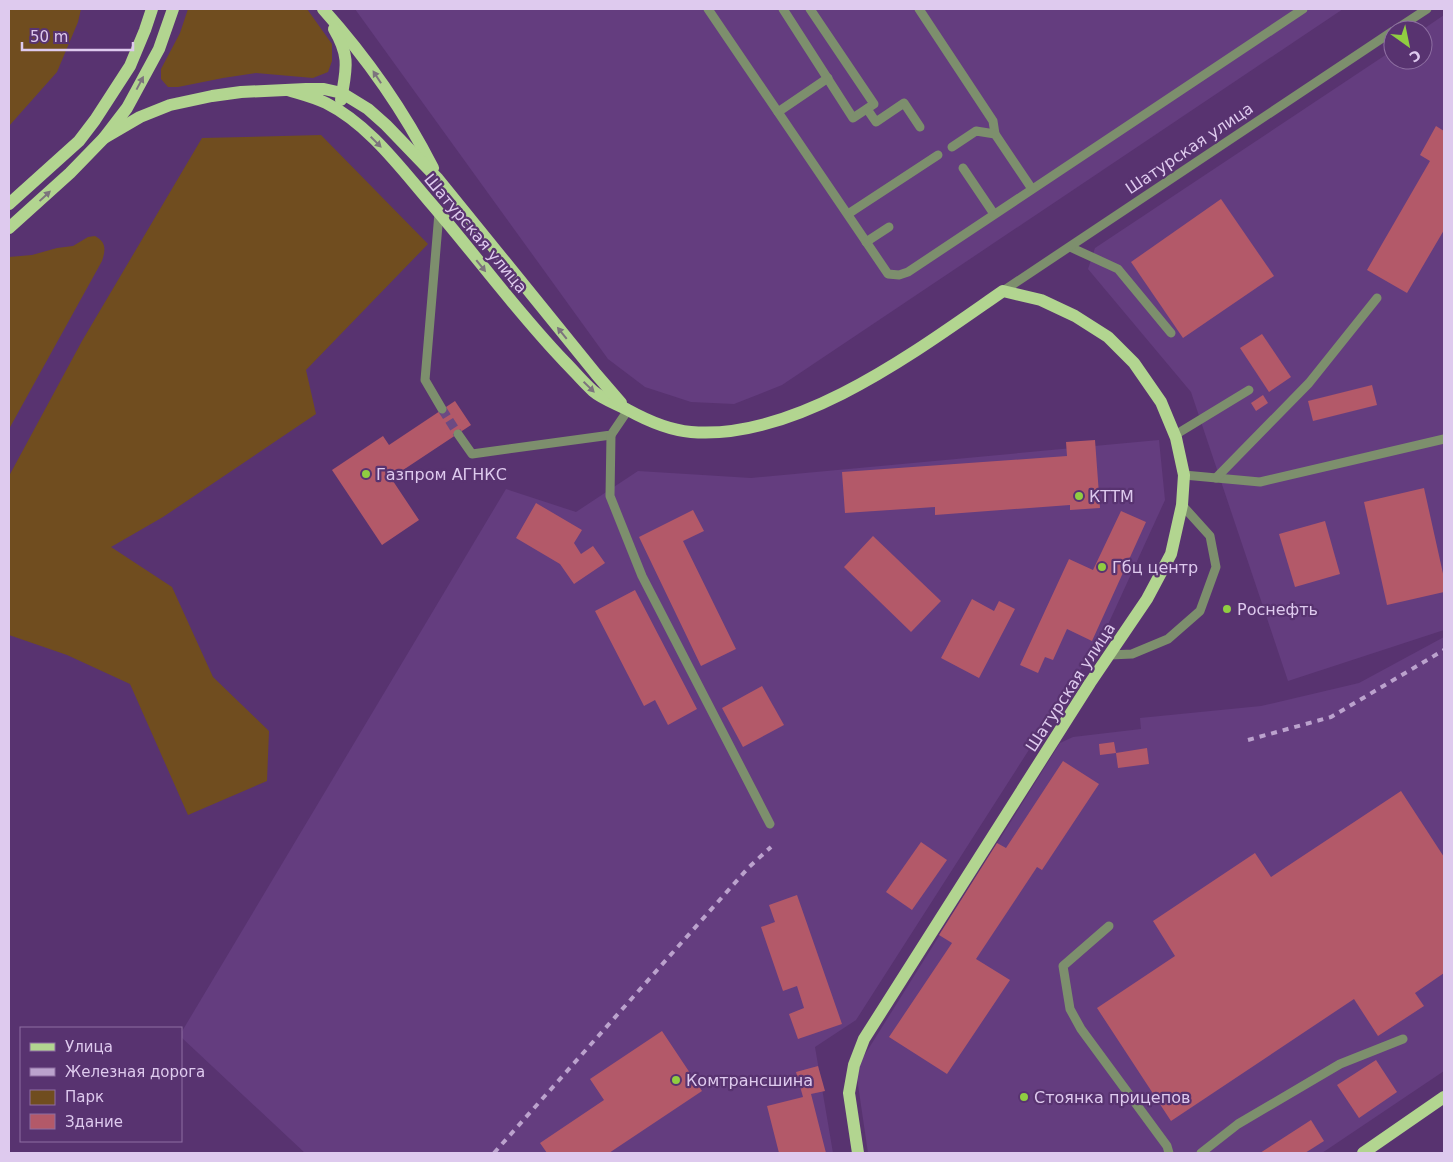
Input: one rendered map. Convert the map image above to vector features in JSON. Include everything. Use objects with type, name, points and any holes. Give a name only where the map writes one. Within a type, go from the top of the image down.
[{"type":"main road","points":[[9,204],[79,141],[95,120],[130,66],[152,9]]},
{"type":"main road","points":[[9,228],[70,173],[104,138],[127,108],[159,48],[173,9]]},
{"type":"main road","points":[[323,9],[340,40],[347,58],[339,110]]},
{"type":"main road","points":[[323,9],[366,60],[419,143],[438,179]]},
{"type":"main road","points":[[95,120],[127,108],[170,105],[241,92],[324,89],[342,93],[368,109],[438,179]]},
{"type":"main road","name":"Шатурская улица","points":[[288,90],[310,96],[339,110],[370,136],[439,213],[551,348],[594,392],[654,423],[689,432],[711,433],[740,429],[779,420],[811,408],[866,381],[910,355],[1003,291],[1041,300],[1075,316],[1108,337],[1134,363],[1161,402],[1175,435],[1184,475],[1182,505],[1171,554],[1147,599],[1090,683],[864,1039],[854,1066],[849,1093],[858,1153]]},
{"type":"main road","points":[[104,138],[140,117],[170,105]]},
{"type":"main road","name":"Шатурская улица","points":[[438,179],[596,374],[628,410]]},
{"type":"main road","points":[[1363,1153],[1444,1097]]},
{"type":"street","points":[[708,9],[888,274],[899,276],[908,272],[1303,9]]},
{"type":"street","points":[[784,9],[782,10],[853,118],[874,104],[810,9]]},
{"type":"street","points":[[919,9],[993,121],[996,134],[1032,189]]},
{"type":"street","name":"Шатурская улица","points":[[1410,20],[1427,9]]},
{"type":"street","name":"Шатурская улица","points":[[1003,291],[1383,38]]},
{"type":"street","points":[[778,112],[828,78]]},
{"type":"street","points":[[867,109],[876,122],[904,104],[920,127]]},
{"type":"street","points":[[952,147],[976,131],[996,134]]},
{"type":"street","points":[[848,214],[938,155]]},
{"type":"street","points":[[963,168],[994,214]]},
{"type":"street","points":[[439,213],[425,380],[442,409]]},
{"type":"street","points":[[866,242],[889,227]]},
{"type":"street","points":[[1070,247],[1118,269],[1171,333]]},
{"type":"street","points":[[1216,478],[1309,382],[1377,298]]},
{"type":"street","points":[[1175,435],[1249,390]]},
{"type":"street","points":[[628,410],[611,435],[610,496],[642,576],[770,824]]},
{"type":"street","points":[[458,434],[472,454],[611,435]]},
{"type":"street","points":[[1184,475],[1260,482],[1444,439]]},
{"type":"street","points":[[1110,655],[1132,654],[1168,639],[1200,611],[1216,567],[1210,536],[1182,505]]},
{"type":"street","points":[[1108,926],[1063,966],[1070,1009],[1081,1029],[1167,1146],[1169,1153]]},
{"type":"street","points":[[1201,1153],[1238,1124],[1340,1064],[1404,1039]]},
{"type":"shaded area","points":[[355,9],[1343,9],[782,385],[734,404],[691,402],[645,387],[608,359]]},
{"type":"shaded area","points":[[1444,15],[1444,630],[1288,681],[1191,392],[1088,269],[1095,248],[1383,57],[1383,70],[1433,70],[1433,22]]},
{"type":"shaded area","points":[[1159,440],[1165,500],[1105,631],[856,1020],[815,1047],[833,1153],[305,1153],[182,1038],[182,1031],[506,489],[576,512],[638,471],[751,478]]},
{"type":"shaded area","points":[[1444,637],[1444,1071],[1322,1153],[868,1153],[857,1067],[1060,743],[1073,737],[1141,729],[1140,718],[1261,706],[1359,683]]},
{"type":"green space","points":[[9,9],[81,9],[78,22],[57,72],[9,126]]},
{"type":"green space","points":[[188,9],[307,9],[332,44],[332,61],[328,72],[313,78],[256,73],[178,87],[168,87],[161,79],[161,69],[180,33]]},
{"type":"green space","points":[[321,135],[428,244],[306,370],[316,414],[163,517],[111,547],[172,587],[213,677],[269,731],[267,781],[188,815],[130,684],[67,655],[9,635],[9,476],[82,341],[202,138]]},
{"type":"green space","points":[[95,236],[104,246],[102,261],[9,429],[9,257],[32,255],[73,246],[88,237]]},
{"type":"building","points":[[1436,126],[1444,131],[1444,230],[1407,293],[1367,270],[1430,161],[1420,155]]},
{"type":"building","points":[[1221,199],[1274,276],[1183,338],[1131,262]]},
{"type":"building","points":[[1262,334],[1291,377],[1269,392],[1240,348]]},
{"type":"building","points":[[1372,385],[1377,405],[1313,421],[1308,401]]},
{"type":"building","points":[[1263,395],[1268,403],[1256,411],[1251,403]]},
{"type":"building","name":"Газпром АГНКС","points":[[455,401],[471,425],[391,478],[419,520],[382,545],[332,470],[383,436],[389,445]]},
{"type":"building","points":[[1095,440],[1100,508],[1070,510],[1070,505],[935,515],[935,507],[845,513],[842,472],[1067,456],[1066,442]]},
{"type":"building","points":[[1424,488],[1444,578],[1444,592],[1387,605],[1364,502]]},
{"type":"building","points":[[536,503],[582,530],[574,543],[581,554],[593,546],[605,563],[574,584],[560,564],[516,538]]},
{"type":"building","points":[[693,510],[704,531],[683,541],[736,649],[701,666],[639,537]]},
{"type":"building","points":[[1121,511],[1146,522],[1092,641],[1067,629],[1053,660],[1045,657],[1038,673],[1020,665],[1069,559],[1093,570]]},
{"type":"building","points":[[1325,521],[1340,574],[1295,587],[1279,534]]},
{"type":"building","points":[[873,536],[941,601],[911,632],[844,567]]},
{"type":"building","points":[[635,590],[697,709],[668,725],[655,700],[644,706],[595,611]]},
{"type":"building","points":[[972,599],[994,611],[999,601],[1015,609],[979,678],[941,658]]},
{"type":"building","points":[[762,686],[784,725],[743,747],[722,708]]},
{"type":"building","points":[[1114,742],[1116,753],[1100,755],[1099,744]]},
{"type":"building","points":[[1147,748],[1149,764],[1118,768],[1116,753]]},
{"type":"building","points":[[1063,761],[1099,784],[1042,870],[1037,867],[976,959],[1010,980],[947,1074],[889,1037],[952,943],[939,935],[997,843],[1006,848]]},
{"type":"building","points":[[1401,791],[1444,857],[1444,973],[1415,993],[1424,1006],[1378,1036],[1354,999],[1171,1121],[1097,1008],[1175,956],[1153,921],[1255,853],[1271,877]]},
{"type":"building","points":[[921,842],[947,860],[912,910],[886,892]]},
{"type":"building","points":[[797,895],[842,1024],[798,1039],[789,1014],[804,1008],[797,986],[783,991],[761,927],[775,922],[769,905]]},
{"type":"building","points":[[662,1031],[702,1091],[609,1153],[547,1153],[540,1143],[604,1100],[590,1079]]},
{"type":"building","points":[[1376,1060],[1397,1092],[1359,1118],[1337,1085]]},
{"type":"building","points":[[818,1066],[825,1091],[811,1094],[826,1153],[779,1153],[767,1106],[803,1097],[796,1072]]},
{"type":"building","points":[[1311,1120],[1324,1141],[1305,1153],[1260,1153]]},
{"type":"tunnel","points":[[442,409],[458,434]]},
{"type":"railway","points":[[1248,740],[1331,717],[1444,650]]},
{"type":"railway","points":[[494,1153],[749,867],[771,847]]},
{"type":"place","name":"Газпром АГНКС","points":[[366,474]]},
{"type":"place","name":"КТТМ","points":[[1079,496]]},
{"type":"place","name":"Гбц центр","points":[[1102,567]]},
{"type":"place","name":"Роснефть","points":[[1227,609]]},
{"type":"place","name":"Комтрансшина","points":[[676,1080]]},
{"type":"place","name":"Стоянка прицепов","points":[[1024,1097]]}]
